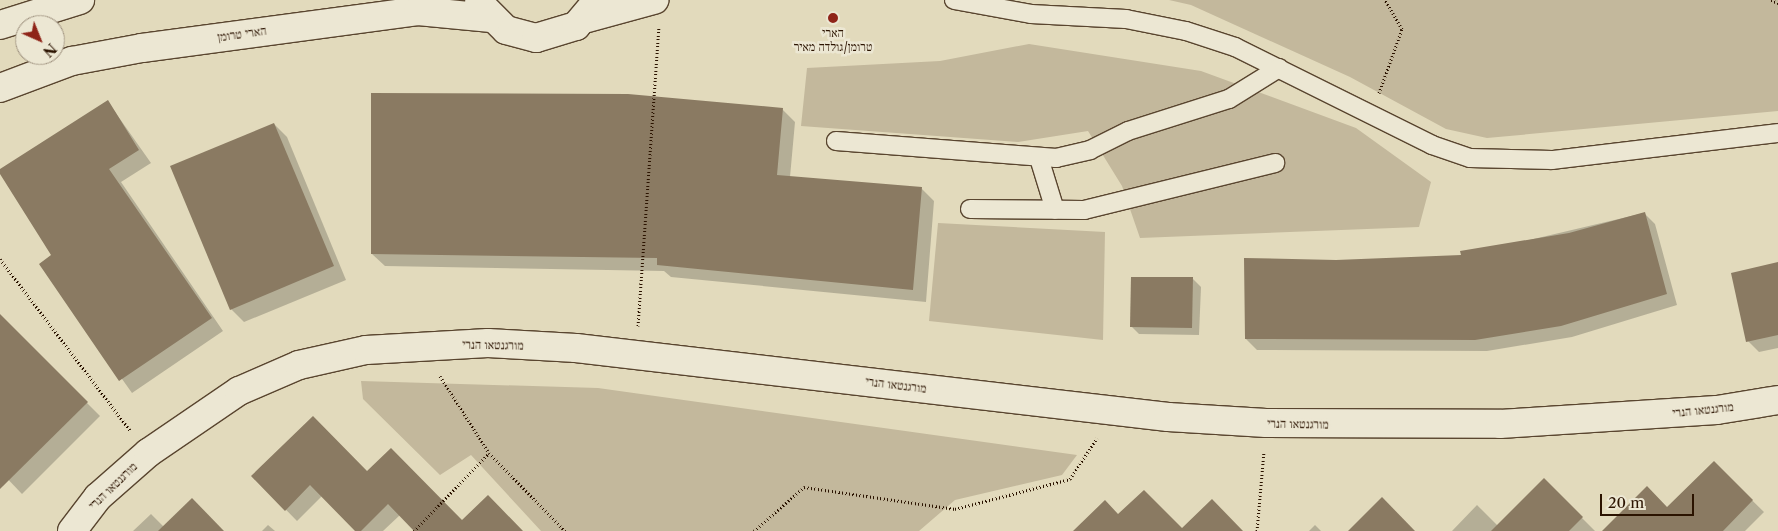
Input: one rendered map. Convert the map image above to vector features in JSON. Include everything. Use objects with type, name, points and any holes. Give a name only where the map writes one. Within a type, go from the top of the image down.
[{"type":"street","points":[[0,25],[80,0]]},
{"type":"street","points":[[483,9],[506,30],[536,38],[567,31],[591,9],[657,10]]},
{"type":"street","name":"הארי טרומן","points":[[0,88],[72,61],[142,48],[418,11],[483,9]]},
{"type":"street","name":"מורגנטאו הנרי","points":[[72,531],[98,497],[148,453],[238,391],[299,366],[366,350],[488,343],[636,355],[1115,411],[1266,423],[1500,424],[1717,410],[1778,400]]},
{"type":"lane","points":[[954,0],[1030,14],[1126,19],[1186,31],[1279,68],[1372,112],[1432,145],[1496,161],[1627,154],[1778,133]]},
{"type":"lane","points":[[836,141],[1039,158],[1090,150],[1128,131],[1229,99],[1279,68]]},
{"type":"lane","points":[[1039,158],[1055,210]]},
{"type":"lane","points":[[970,209],[1084,210],[1140,199],[1274,163]]},
{"type":"path","points":[[1372,112],[1402,30],[1385,0]]},
{"type":"path","points":[[1771,0],[1778,3]]},
{"type":"path","points":[[636,355],[657,10]]},
{"type":"path","points":[[0,259],[148,453]]},
{"type":"path","points":[[422,346],[489,453],[565,531]]},
{"type":"path","points":[[754,531],[804,487],[955,508],[1070,478],[1115,411]]},
{"type":"path","points":[[1257,531],[1266,423]]},
{"type":"path","points":[[414,531],[489,453]]},
{"type":"shaded area","points":[[1169,0],[1778,0],[1778,111],[1487,138],[1446,129],[1350,77],[1191,5]]},
{"type":"shaded area","points":[[1029,44],[1201,71],[1356,128],[1431,182],[1419,227],[1140,238],[1122,186],[1088,131],[1018,142],[801,126],[807,68],[940,61]]},
{"type":"shaded area","points":[[938,223],[1105,232],[1103,340],[929,321]]},
{"type":"shaded area","points":[[361,381],[598,388],[1077,455],[1062,475],[955,500],[919,531],[541,531],[471,455],[440,475],[363,399]]},
{"type":"building","points":[[371,93],[628,94],[783,108],[777,175],[922,187],[913,290],[657,265],[657,258],[371,254]]},
{"type":"building","points":[[108,100],[139,150],[109,169],[212,318],[119,381],[39,264],[51,255],[0,174],[0,169]]},
{"type":"building","points":[[274,123],[334,266],[230,310],[170,166]]},
{"type":"building","points":[[1645,212],[1667,294],[1561,326],[1475,340],[1245,339],[1244,258],[1336,260],[1461,255],[1460,251],[1569,233]]},
{"type":"building","points":[[1778,262],[1778,335],[1746,342],[1731,273]]},
{"type":"building","points":[[1131,277],[1193,277],[1192,328],[1130,327]]},
{"type":"building","points":[[0,314],[88,402],[0,489]]},
{"type":"building","points":[[313,416],[367,471],[391,448],[462,520],[488,495],[523,531],[414,531],[388,504],[361,531],[355,531],[310,485],[285,511],[251,476]]},
{"type":"building","points":[[1714,461],[1753,500],[1723,531],[1602,531],[1647,486],[1667,507]]},
{"type":"building","points":[[1544,478],[1583,517],[1569,531],[1491,531]]},
{"type":"building","points":[[1144,490],[1182,528],[1212,499],[1243,531],[1073,531],[1105,500],[1118,514]]},
{"type":"building","points":[[1382,497],[1415,531],[1348,531]]},
{"type":"building","points":[[192,498],[224,531],[158,531]]},
{"type":"place","name":"הארי טרומן/גולדה מאיר","points":[[833,18]]}]
